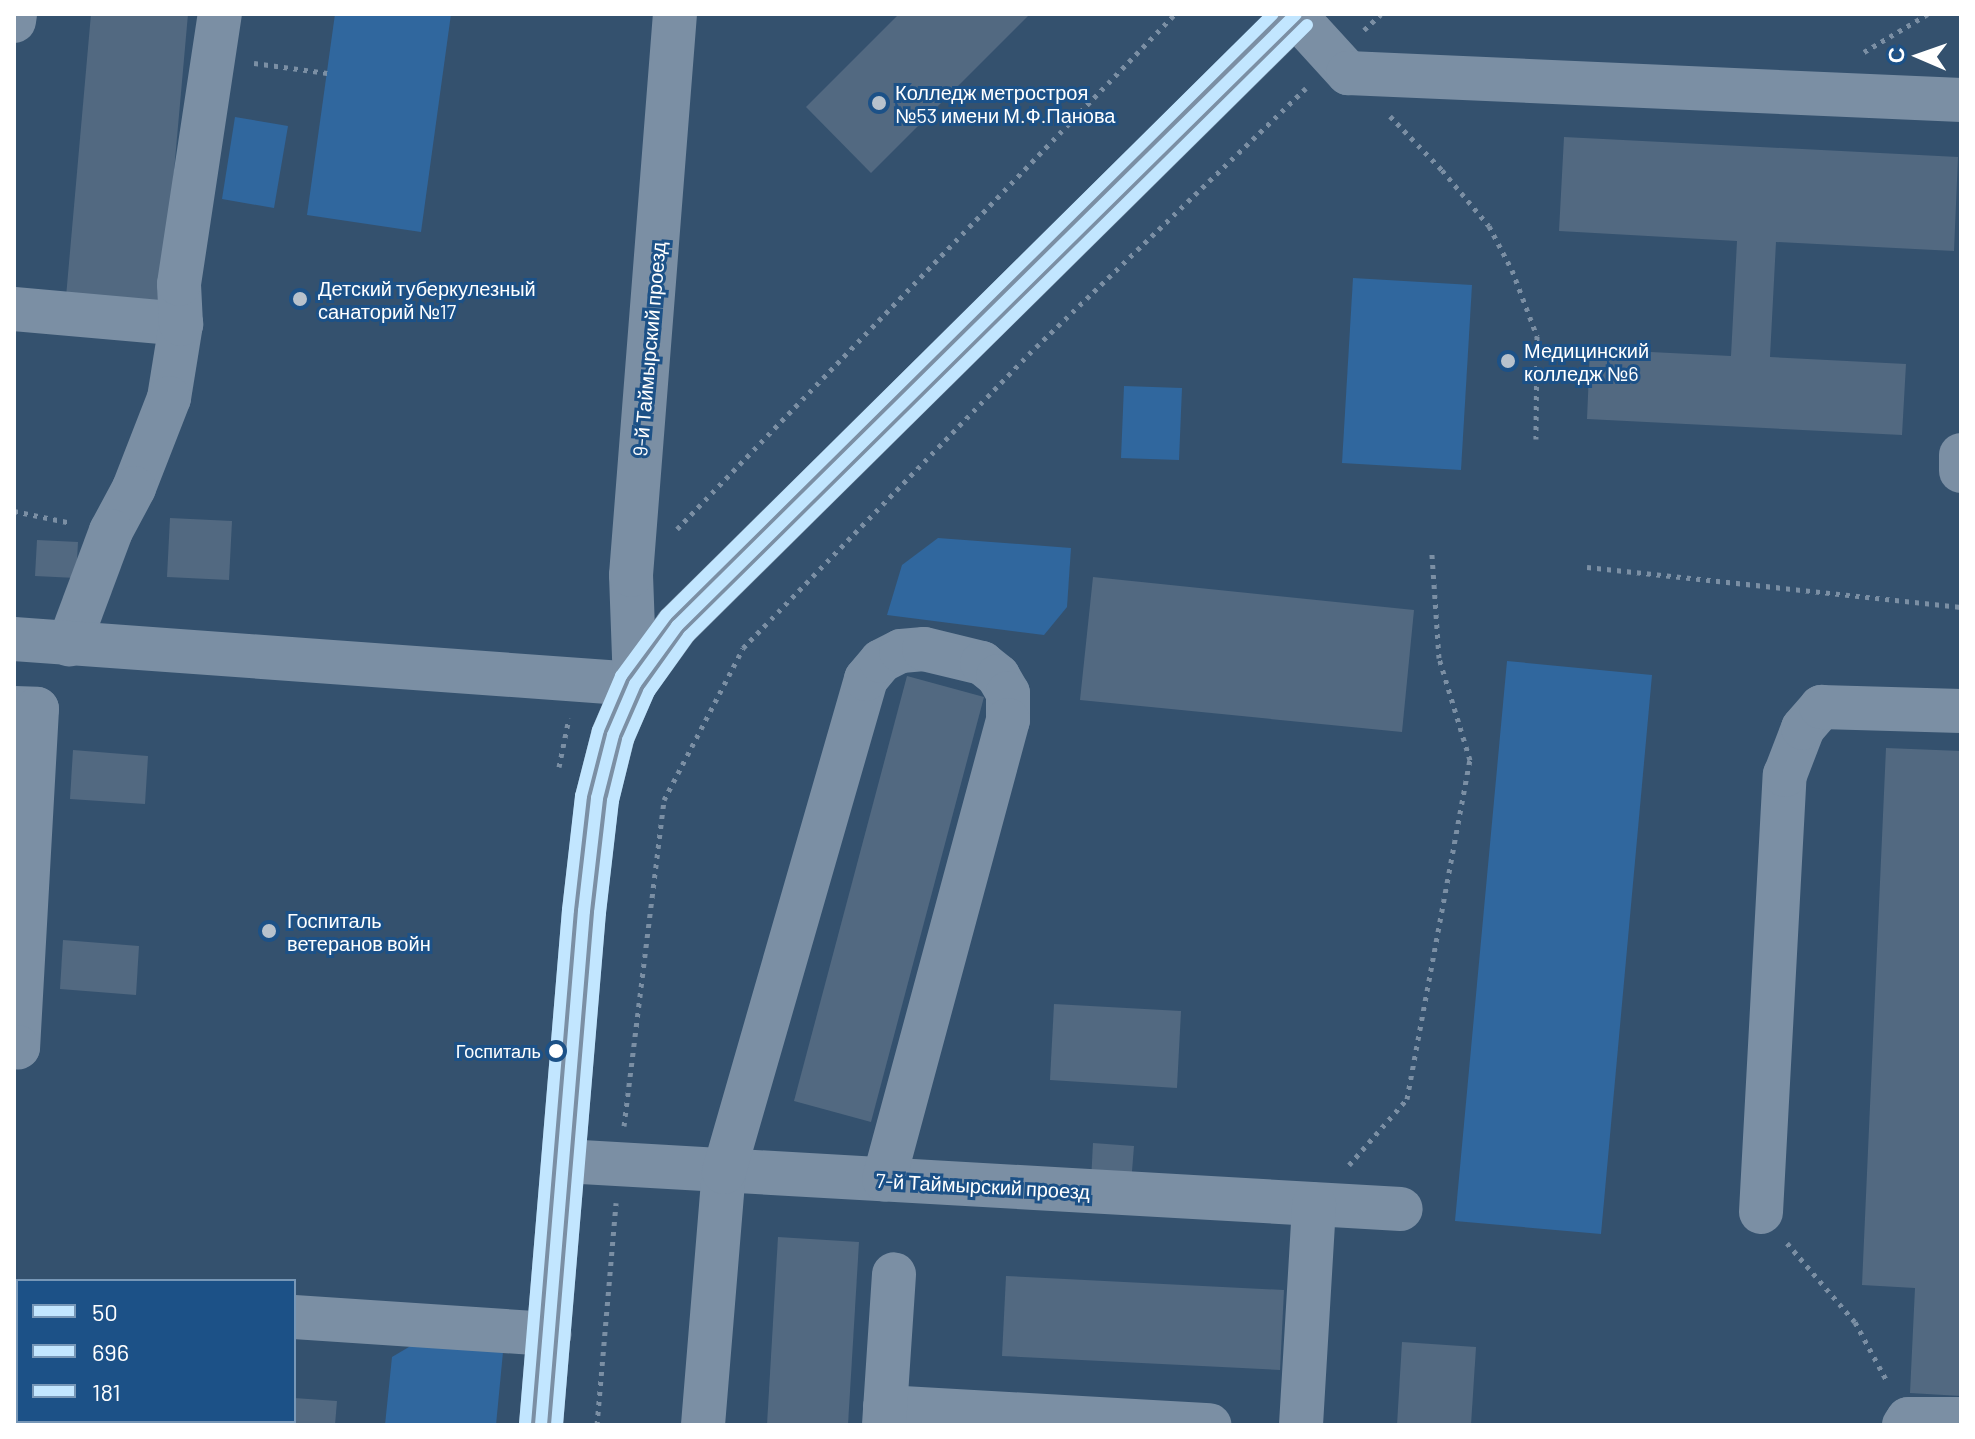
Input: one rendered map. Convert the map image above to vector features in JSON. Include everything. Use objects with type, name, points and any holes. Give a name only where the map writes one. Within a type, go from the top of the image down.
[{"type":"street","points":[[14,21],[15,14]]},
{"type":"street","points":[[69,644],[111,531],[134,488],[169,398],[181,324],[179,284],[220,14]]},
{"type":"street","name":"9-й Таймырский проезд","points":[[635,684],[631,575],[675,14]]},
{"type":"street","points":[[541,1425],[584,911],[597,798],[613,735],[635,684],[687,616],[1296,14],[1348,73],[1961,100]]},
{"type":"street","points":[[14,309],[181,324]]},
{"type":"street","points":[[1961,455],[1961,471]]},
{"type":"street","points":[[14,639],[635,684]]},
{"type":"street","points":[[703,1425],[724,1172],[866,679],[881,661],[901,651],[924,649],[982,663],[998,676],[1008,693],[1008,720],[884,1180]]},
{"type":"street","points":[[1761,1212],[1785,775],[1803,728],[1821,707],[1961,711]]},
{"type":"street","points":[[14,708],[37,709],[18,1047],[14,1047]]},
{"type":"street","name":"7-й Таймырский проезд","points":[[564,1161],[1401,1209]]},
{"type":"street","points":[[1301,1425],[1314,1204]]},
{"type":"street","points":[[894,1274],[885,1416],[1210,1425]]},
{"type":"street","points":[[296,1317],[549,1334]]},
{"type":"street","points":[[1906,1422],[1961,1419]]},
{"type":"path","points":[[675,532],[1175,14]]},
{"type":"path","points":[[214,58],[327,73]]},
{"type":"path","points":[[1348,73],[1442,170],[1489,226],[1506,259],[1537,336],[1536,439]]},
{"type":"path","points":[[14,511],[111,531]]},
{"type":"path","points":[[1314,1204],[1407,1099],[1470,760],[1439,658],[1432,554]]},
{"type":"path","points":[[1587,567],[1961,607]]},
{"type":"path","points":[[556,781],[578,680]]},
{"type":"path","points":[[1761,1212],[1855,1322],[1906,1422]]},
{"type":"shaded area","points":[[335,14],[451,14],[421,232],[307,215]]},
{"type":"shaded area","points":[[235,117],[288,126],[274,208],[222,199]]},
{"type":"shaded area","points":[[1353,278],[1472,285],[1461,470],[1342,463]]},
{"type":"shaded area","points":[[1124,386],[1182,388],[1179,460],[1121,458]]},
{"type":"shaded area","points":[[938,538],[1071,548],[1067,607],[1044,635],[887,615],[902,565]]},
{"type":"shaded area","points":[[1507,661],[1652,675],[1601,1234],[1455,1221]]},
{"type":"shaded area","points":[[414,1344],[503,1352],[496,1425],[385,1425],[392,1357]]},
{"type":"building","points":[[91,14],[188,14],[162,306],[66,297]]},
{"type":"building","points":[[899,14],[1030,14],[871,173],[806,107]]},
{"type":"building","points":[[1564,137],[1958,157],[1954,251],[1776,242],[1770,357],[1906,364],[1902,435],[1587,419],[1590,349],[1731,356],[1737,241],[1559,231]]},
{"type":"building","points":[[170,518],[232,521],[229,580],[167,577]]},
{"type":"building","points":[[37,540],[78,542],[76,578],[35,576]]},
{"type":"building","points":[[1093,577],[1414,610],[1402,732],[1080,700]]},
{"type":"building","points":[[907,676],[984,697],[871,1122],[794,1101]]},
{"type":"building","points":[[1886,748],[1961,751],[1961,1396],[1910,1393],[1915,1288],[1862,1285]]},
{"type":"building","points":[[73,750],[148,756],[145,804],[70,799]]},
{"type":"building","points":[[63,940],[139,946],[136,995],[60,989]]},
{"type":"building","points":[[1054,1004],[1181,1011],[1177,1088],[1050,1080]]},
{"type":"building","points":[[1093,1143],[1134,1146],[1131,1184],[1091,1182]]},
{"type":"building","points":[[778,1237],[859,1242],[848,1425],[767,1425]]},
{"type":"building","points":[[1006,1276],[1284,1290],[1280,1370],[1002,1356]]},
{"type":"building","points":[[1402,1342],[1476,1347],[1471,1425],[1397,1425]]},
{"type":"building","points":[[296,1398],[337,1401],[335,1425],[271,1425],[296,1423]]},
{"type":"building","points":[[92,1423],[190,1423],[190,1425]]},
{"type":"transit line","name":"181","points":[[525,1424],[568,910],[581,796],[598,730],[621,676],[666,615],[1273,14]]},
{"type":"transit line","name":"50","points":[[541,1425],[584,911],[597,798],[613,735],[635,684],[677,626],[1296,14]]},
{"type":"transit line","name":"696","points":[[557,1425],[600,913],[613,801],[628,740],[649,692],[689,636],[1307,25]]},
{"type":"place","name":"Колледж метростроя №53 имени М.Ф.Панова","points":[[879,103]]},
{"type":"place","name":"Детский туберкулезный санаторий №17","points":[[300,299]]},
{"type":"place","name":"Медицинский колледж №6","points":[[1508,361]]},
{"type":"place","name":"Госпиталь ветеранов войн","points":[[269,931]]},
{"type":"place","name":"Госпиталь","points":[[556,1051]]}]
